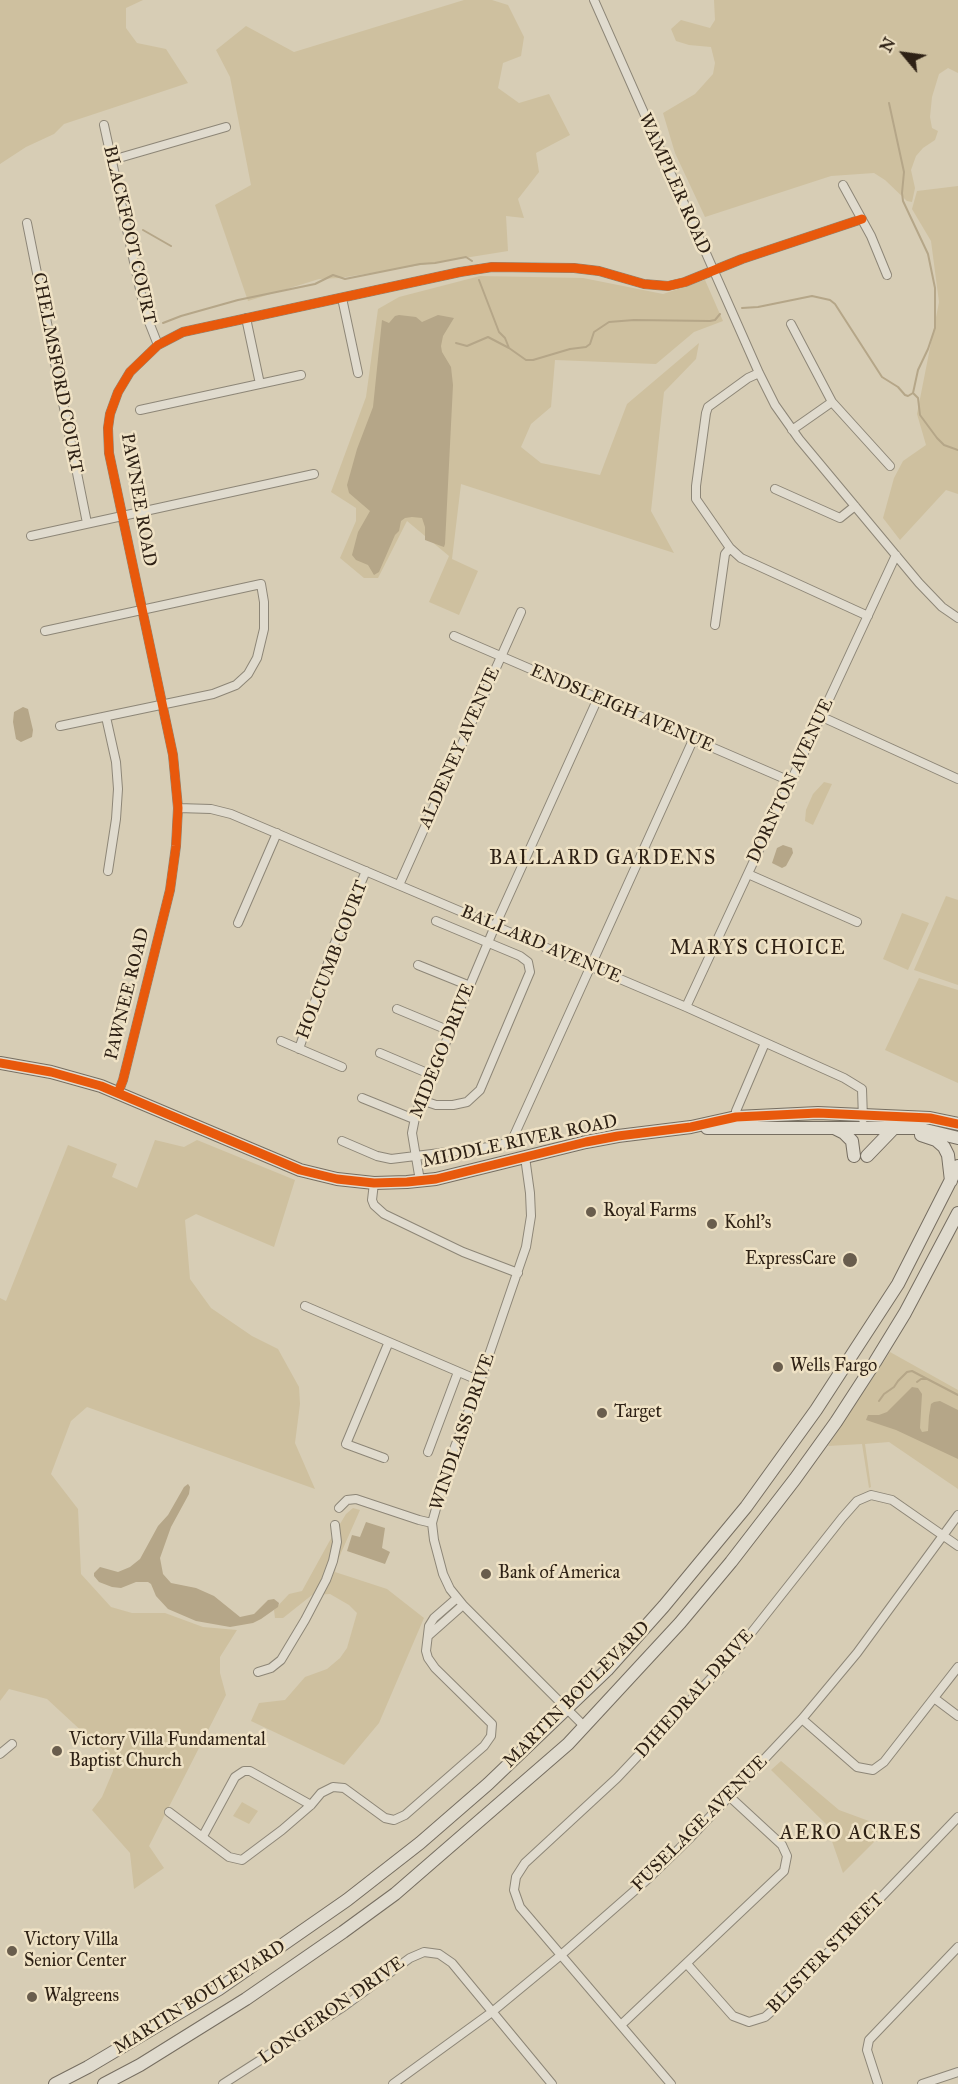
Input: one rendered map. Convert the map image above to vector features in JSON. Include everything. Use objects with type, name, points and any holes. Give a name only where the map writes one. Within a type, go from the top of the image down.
[{"type":"main road","name":"MIDDLE RIVER ROAD","points":[[0,1063],[57,1074],[118,1093],[300,1170],[337,1179],[374,1183],[420,1181],[455,1175],[609,1138],[691,1127],[736,1117],[802,1113],[863,1121],[894,1128],[916,1128],[958,1138]]},
{"type":"main road","points":[[930,1118],[958,1114]]},
{"type":"main road","name":"MIDDLE RIVER ROAD","points":[[691,1127],[734,1130],[835,1128],[863,1121],[930,1118],[958,1124]]},
{"type":"main road","points":[[835,1128],[852,1141],[860,1156],[894,1128],[936,1140],[944,1147],[948,1155],[951,1181]]},
{"type":"main road","name":"MARTIN BOULEVARD","points":[[55,2084],[219,1989],[347,1900],[420,1843],[488,1784],[606,1670],[664,1606],[746,1507],[782,1458],[898,1284],[958,1166]]},
{"type":"main road","name":"MARTIN BOULEVARD","points":[[104,2084],[140,2065],[246,1999],[395,1894],[512,1793],[584,1726],[686,1616],[795,1479],[875,1362],[934,1260],[958,1213]]},
{"type":"main road","points":[[934,1260],[958,1225]]},
{"type":"street","name":"WAMPLER ROAD","points":[[594,0],[775,405],[792,430],[928,593],[958,618]]},
{"type":"street","name":"BLACKFOOT COURT","points":[[104,125],[144,312],[158,345]]},
{"type":"street","points":[[112,160],[226,127]]},
{"type":"street","points":[[843,185],[871,236],[887,275]]},
{"type":"street","name":"PAWNEE ROAD","points":[[118,1093],[170,890],[178,808],[173,755],[109,453],[110,414],[123,382],[139,362],[158,345],[183,332],[482,268],[582,268],[644,284],[663,286],[685,282],[713,270],[862,219]]},
{"type":"street","name":"CHELMSFORD COURT","points":[[27,223],[87,523]]},
{"type":"street","points":[[342,298],[358,374]]},
{"type":"street","points":[[246,318],[260,384]]},
{"type":"street","points":[[791,324],[832,402],[890,466]]},
{"type":"street","points":[[759,373],[712,403],[706,413],[696,499],[730,548],[741,558],[868,616]]},
{"type":"street","points":[[140,410],[302,375]]},
{"type":"street","points":[[792,430],[832,402]]},
{"type":"street","points":[[31,536],[314,474]]},
{"type":"street","points":[[775,489],[840,518],[855,506]]},
{"type":"street","points":[[715,625],[725,554],[730,548]]},
{"type":"street","name":"DORNTON AVENUE","points":[[686,1007],[896,555]]},
{"type":"street","points":[[45,631],[261,584],[264,602],[262,639],[257,658],[248,674],[236,685],[221,692],[60,726]]},
{"type":"street","name":"ALDENEY AVENUE","points":[[399,885],[521,612]]},
{"type":"street","name":"ENDSLEIGH AVENUE","points":[[454,636],[790,782]]},
{"type":"street","name":"MIDEGO DRIVE","points":[[420,1181],[412,1133],[421,1100],[495,926],[598,698]]},
{"type":"street","points":[[820,716],[958,778]]},
{"type":"street","points":[[106,717],[116,762],[118,789],[108,871]]},
{"type":"street","points":[[342,1142],[385,1159],[489,1147],[503,1144],[513,1138],[693,740]]},
{"type":"street","name":"BALLARD AVENUE","points":[[178,808],[220,810],[765,1042],[859,1085],[863,1092],[863,1121]]},
{"type":"street","points":[[238,923],[277,834]]},
{"type":"street","name":"HOLCUMB COURT","points":[[299,1049],[334,945],[366,871]]},
{"type":"street","points":[[748,874],[857,922]]},
{"type":"street","points":[[421,1100],[436,1105],[453,1106],[466,1102],[480,1090],[530,972],[526,959],[436,921]]},
{"type":"street","points":[[418,965],[470,986]]},
{"type":"street","points":[[397,1009],[450,1031]]},
{"type":"street","name":"HOLCUMB COURT","points":[[281,1041],[342,1067]]},
{"type":"street","points":[[736,1117],[736,1111],[765,1042]]},
{"type":"street","points":[[380,1053],[432,1075]]},
{"type":"street","points":[[362,1098],[414,1119]]},
{"type":"street","name":"WINDLASS DRIVE","points":[[525,1157],[531,1216],[526,1250],[448,1466],[432,1523],[436,1553],[450,1589],[460,1602],[584,1726]]},
{"type":"street","points":[[374,1183],[372,1200],[384,1214],[463,1252],[518,1273]]},
{"type":"street","points":[[304,1306],[480,1382]]},
{"type":"street","points":[[384,1458],[346,1443],[388,1344]]},
{"type":"street","points":[[428,1452],[458,1372]]},
{"type":"street","name":"DIHEDRAL DRIVE","points":[[671,2084],[517,1901],[514,1884],[520,1869],[617,1778],[711,1678],[783,1595],[850,1507],[863,1497],[885,1497],[892,1500],[958,1546]]},
{"type":"street","points":[[339,1508],[347,1500],[356,1499],[419,1521],[432,1523]]},
{"type":"street","name":"FUSELAGE AVENUE","points":[[393,2084],[492,2012],[561,1955],[649,1878],[730,1797],[802,1719],[863,1644],[958,1515]]},
{"type":"street","points":[[258,1672],[271,1668],[281,1660],[326,1580],[333,1561],[336,1542],[335,1525]]},
{"type":"street","points":[[169,1812],[229,1857],[242,1860],[282,1830],[311,1805],[321,1793],[339,1787],[350,1791],[385,1818],[400,1818],[488,1741],[492,1724],[431,1662],[426,1645],[428,1636],[460,1602]]},
{"type":"street","points":[[802,1719],[857,1767],[873,1770],[884,1762],[958,1667]]},
{"type":"street","points":[[934,1698],[958,1716]]},
{"type":"street","points":[[0,1754],[12,1744]]},
{"type":"street","points":[[203,1836],[236,1777],[244,1771],[250,1771],[311,1805]]},
{"type":"street","points":[[621,2025],[784,1871],[787,1856],[782,1845],[730,1797]]},
{"type":"street","name":"BLISTER STREET","points":[[687,1964],[734,2016],[749,2022],[765,2017],[958,1817]]},
{"type":"street","points":[[878,2084],[867,2050],[869,2040],[958,1947]]},
{"type":"street","name":"LONGERON DRIVE","points":[[223,2084],[334,2013],[418,1953],[424,1952],[439,1954],[452,1963],[552,2084]]},
{"type":"street","points":[[922,2084],[958,2072]]},
{"type":"shaded area","points":[[0,0],[143,0],[126,8],[126,28],[137,43],[166,49],[188,83],[64,124],[54,134],[26,147],[0,164]]},
{"type":"shaded area","points":[[464,0],[492,0],[508,5],[524,37],[521,56],[503,63],[498,88],[519,103],[549,94],[570,135],[536,153],[539,172],[518,199],[524,218],[506,216],[508,251],[340,278],[319,279],[248,301],[215,205],[251,185],[230,77],[216,50],[246,26],[294,52]]},
{"type":"shaded area","points":[[714,0],[958,0],[958,73],[948,68],[939,74],[932,97],[930,117],[932,128],[938,131],[935,140],[916,156],[911,170],[915,188],[912,202],[907,201],[874,173],[831,176],[705,217],[675,153],[663,113],[695,94],[713,74],[715,63],[711,47],[676,41],[671,29],[681,20],[710,28],[715,20]]},
{"type":"shaded area","points":[[958,186],[958,494],[946,490],[900,540],[883,518],[894,478],[903,461],[926,445],[917,414],[939,302],[931,241],[912,209],[917,191]]},
{"type":"shaded area","points":[[480,276],[583,278],[663,294],[705,280],[723,321],[694,332],[656,364],[555,360],[551,407],[531,424],[521,447],[541,463],[600,475],[627,404],[699,343],[696,359],[664,392],[651,511],[674,553],[461,484],[452,559],[478,571],[459,615],[429,602],[449,556],[407,521],[378,578],[364,578],[340,558],[356,521],[356,508],[331,492],[366,397],[378,309],[399,297]]},
{"type":"shaded area","points":[[399,315],[416,317],[422,322],[438,315],[454,318],[443,336],[441,346],[451,367],[453,385],[445,544],[444,547],[425,540],[422,518],[405,518],[401,521],[399,531],[395,535],[379,572],[374,575],[368,565],[356,560],[352,555],[358,532],[370,511],[349,493],[347,485],[357,449],[373,407],[382,320],[389,323]]},
{"type":"shaded area","points":[[23,707],[28,709],[33,730],[32,737],[21,742],[16,739],[13,722],[14,712]]},
{"type":"shaded area","points":[[824,782],[832,784],[813,825],[805,821],[806,810],[813,794]]},
{"type":"shaded area","points":[[783,845],[792,848],[793,853],[786,866],[782,868],[772,863],[777,848]]},
{"type":"shaded area","points":[[946,896],[958,900],[958,985],[914,970]]},
{"type":"shaded area","points":[[902,913],[929,923],[908,970],[883,959]]},
{"type":"shaded area","points":[[919,978],[958,990],[958,1083],[885,1050]]},
{"type":"shaded area","points":[[155,1140],[184,1147],[197,1140],[295,1180],[274,1247],[196,1214],[185,1220],[190,1279],[211,1308],[252,1336],[278,1349],[299,1387],[300,1404],[295,1443],[315,1489],[87,1407],[71,1421],[51,1474],[78,1509],[81,1574],[111,1607],[132,1613],[165,1613],[203,1627],[237,1630],[220,1657],[220,1673],[226,1695],[149,1846],[164,1868],[134,1889],[130,1853],[92,1810],[102,1797],[113,1771],[114,1761],[47,1699],[9,1689],[0,1701],[0,1298],[6,1301],[68,1145],[117,1164],[112,1177],[137,1188]]},
{"type":"shaded area","points":[[890,1352],[958,1390],[958,1489],[889,1442],[865,1444],[871,1487],[869,1488],[862,1444],[828,1446]]},
{"type":"shaded area","points":[[912,1387],[918,1388],[922,1394],[920,1428],[922,1432],[928,1431],[931,1404],[934,1402],[940,1401],[958,1410],[958,1459],[896,1430],[866,1420],[868,1415],[887,1412]]},
{"type":"shaded area","points":[[188,1484],[189,1494],[171,1527],[160,1558],[163,1574],[171,1583],[196,1588],[214,1596],[240,1617],[254,1614],[268,1600],[274,1599],[279,1603],[278,1607],[261,1619],[253,1623],[230,1627],[196,1621],[168,1609],[156,1596],[148,1582],[136,1582],[121,1588],[112,1587],[99,1582],[94,1576],[100,1567],[118,1572],[130,1567],[140,1559],[158,1526]]},
{"type":"shaded area","points":[[353,1508],[360,1510],[337,1562],[335,1572],[387,1589],[424,1618],[379,1723],[344,1765],[251,1721],[259,1703],[285,1700],[305,1677],[327,1669],[340,1658],[347,1648],[357,1613],[349,1605],[330,1594],[312,1595],[283,1618],[275,1618],[274,1610],[289,1594],[302,1591],[346,1514]]},
{"type":"shaded area","points":[[366,1522],[385,1528],[382,1548],[390,1552],[385,1564],[347,1551],[352,1535],[360,1537]]},
{"type":"shaded area","points":[[781,1761],[839,1810],[888,1828],[843,1873],[826,1824],[771,1770]]},
{"type":"shaded area","points":[[242,1802],[258,1811],[249,1824],[233,1816]]},
{"type":"waterway","points":[[889,103],[904,172],[903,201],[928,254],[935,288],[935,328],[918,370],[913,393],[918,398],[920,415],[937,438],[944,445],[958,450]]},
{"type":"waterway","points":[[143,230],[171,246]]},
{"type":"waterway","points":[[163,323],[238,300],[315,284],[333,275],[345,279],[466,257],[472,261]]},
{"type":"waterway","points":[[479,280],[499,332],[505,338],[509,348]]},
{"type":"waterway","points":[[742,308],[812,296],[830,300],[835,304],[882,377],[898,387],[905,395],[913,393]]},
{"type":"waterway","points":[[456,343],[467,346],[488,337],[526,360],[533,360],[570,349],[586,347],[590,344],[594,332],[609,322],[710,321],[715,320],[720,314]]},
{"type":"waterway","points":[[879,1401],[907,1372],[912,1371],[958,1395]]},
{"type":"waterway","points":[[917,1382],[926,1379]]},
{"type":"cycle path","points":[[118,1093],[170,890],[178,808],[173,755],[109,453],[110,414],[118,392],[130,372],[158,345],[183,332],[460,272],[492,267],[574,268],[599,271],[644,284],[668,286],[862,219]]},
{"type":"cycle path","points":[[0,1063],[51,1072],[101,1086],[300,1170],[337,1179],[374,1183],[436,1179],[586,1142],[691,1127],[736,1117],[818,1113],[930,1118],[958,1124]]},
{"type":"place","name":"Royal Farms","points":[[591,1212]]},
{"type":"place","name":"Kohl's","points":[[712,1224]]},
{"type":"place","name":"ExpressCare","points":[[850,1260]]},
{"type":"place","name":"Wells Fargo","points":[[778,1367]]},
{"type":"place","name":"Target","points":[[602,1413]]},
{"type":"place","name":"Bank of America","points":[[486,1574]]},
{"type":"place","name":"Victory Villa Fundamental Baptist Church","points":[[57,1751]]},
{"type":"place","name":"Victory Villa Senior Center","points":[[12,1951]]},
{"type":"place","name":"Walgreens","points":[[32,1997]]},
{"type":"district","name":"BALLARD GARDENS","points":[[603,859]]},
{"type":"district","name":"MARYS CHOICE","points":[[758,949]]},
{"type":"district","name":"AERO ACRES","points":[[851,1834]]}]
